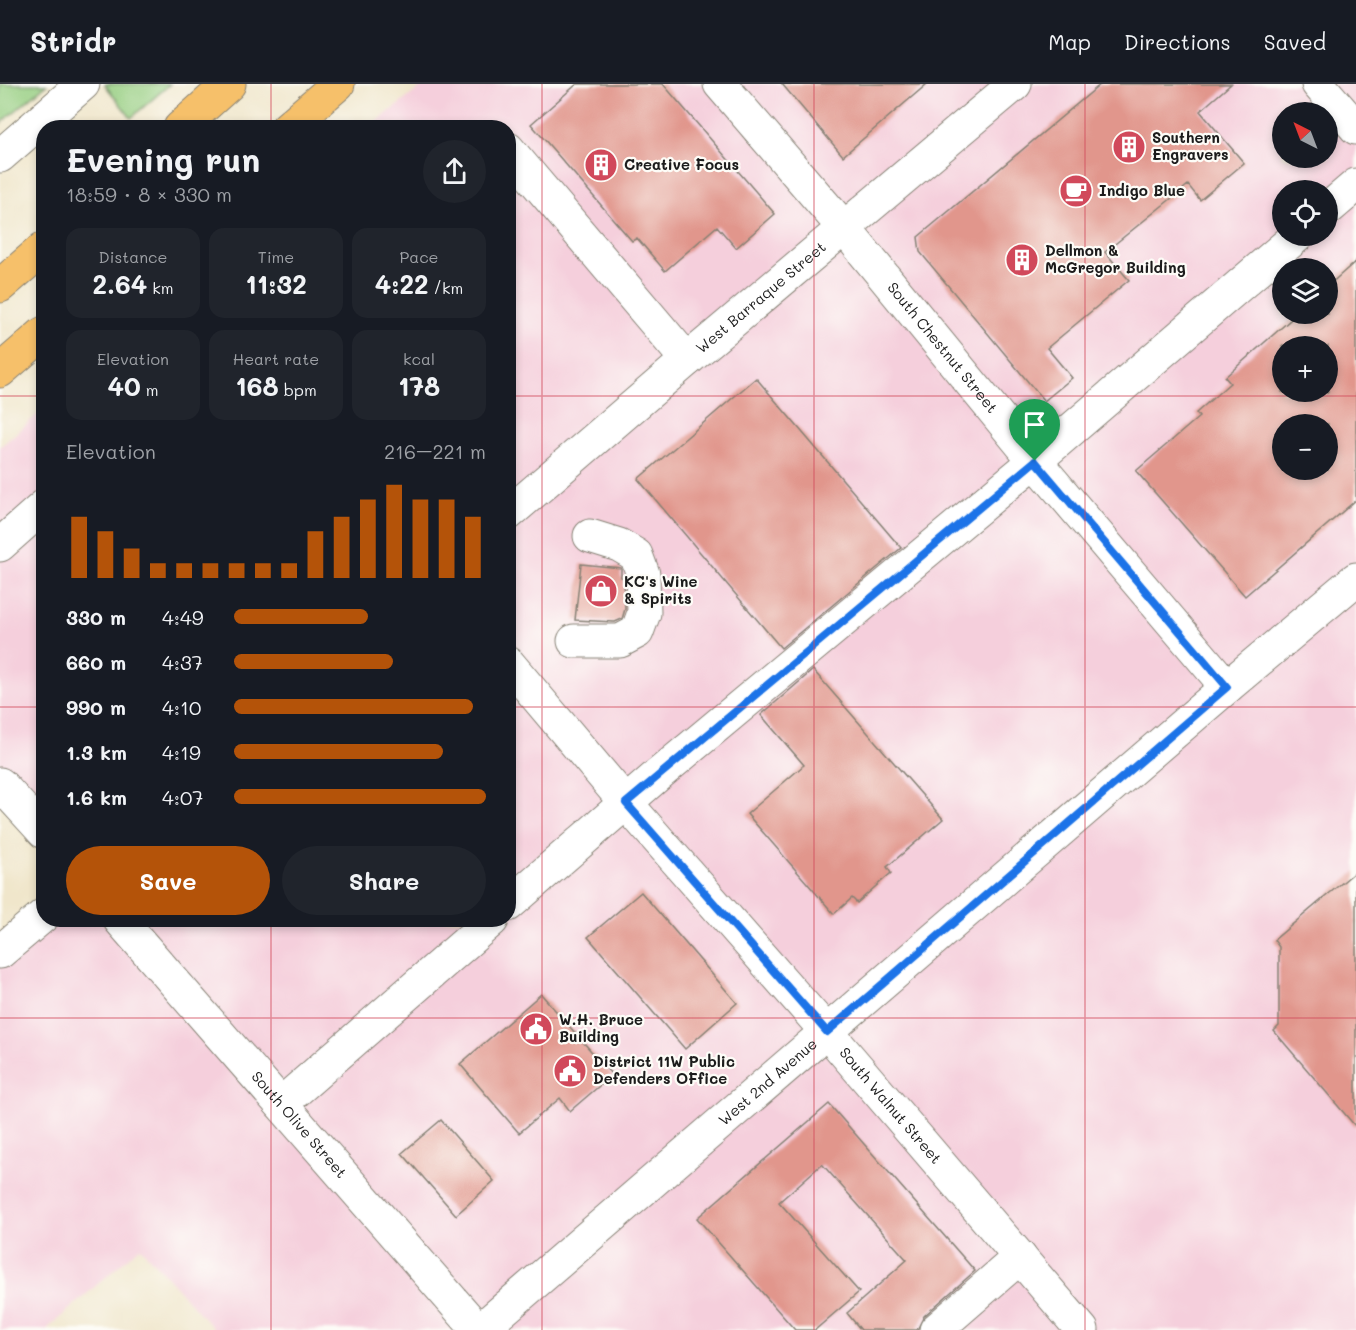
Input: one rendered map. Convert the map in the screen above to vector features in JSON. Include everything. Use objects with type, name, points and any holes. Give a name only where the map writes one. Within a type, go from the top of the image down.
[{"type":"highway","points":[[189,120],[229,84]]},
{"type":"highway","points":[[296,120],[338,84]]},
{"type":"highway","points":[[0,286],[36,255]]},
{"type":"highway","points":[[0,371],[36,340]]},
{"type":"street","points":[[48,120],[83,84]]},
{"type":"street","name":"South Chestnut Street","points":[[720,84],[844,228],[1035,461],[1227,687]]},
{"type":"street","name":"West Barraque Street","points":[[516,507],[1014,84]]},
{"type":"street","points":[[1318,84],[1356,128]]},
{"type":"street","points":[[0,156],[36,131]]},
{"type":"street","points":[[516,158],[687,360]]},
{"type":"street","points":[[1338,200],[1356,185]]},
{"type":"street","points":[[516,898],[626,803],[1035,461],[1285,246]]},
{"type":"street","points":[[0,545],[36,513]]},
{"type":"street","points":[[574,641],[620,641],[637,632],[644,613],[643,574],[636,555],[619,545],[590,536]]},
{"type":"street","name":"West 2nd Avenue","points":[[479,1330],[1227,687],[1356,579]]},
{"type":"street","name":"South Walnut Street","points":[[516,672],[1082,1330]]},
{"type":"street","points":[[0,784],[36,823]]},
{"type":"street","points":[[0,952],[36,922]]},
{"type":"street","name":"South Olive Street","points":[[126,927],[479,1330]]},
{"type":"street","points":[[281,1104],[484,927]]},
{"type":"street","points":[[936,1330],[1020,1257]]},
{"type":"shaded area","points":[[425,84],[1356,84],[1356,1330],[215,1330],[140,1247],[46,1330],[0,1330],[0,935],[36,904],[36,927],[516,927],[516,120],[379,120]]},
{"type":"shaded area","points":[[36,416],[36,806],[0,766],[0,447]]},
{"type":"green space","points":[[0,84],[47,84],[0,124]]},
{"type":"green space","points":[[106,84],[170,84],[131,118]]},
{"type":"building","points":[[577,84],[663,84],[775,214],[736,248],[717,226],[665,271],[637,238],[632,241],[531,124]]},
{"type":"building","points":[[782,84],[927,84],[843,156]]},
{"type":"building","points":[[1101,84],[1231,84],[1200,111],[1244,163],[1200,200],[1188,185],[1105,252],[1129,280],[1047,348],[1072,378],[1044,401],[920,252],[918,237]]},
{"type":"building","points":[[1356,261],[1356,500],[1245,596],[1136,471],[1199,417],[1196,413],[1230,383],[1225,377],[1286,324],[1338,324],[1338,277]]},
{"type":"building","points":[[756,378],[901,548],[781,648],[638,479]]},
{"type":"building","name":"KC's Wine & Spirits","points":[[581,564],[621,568],[621,577],[624,578],[625,609],[622,619],[615,622],[575,620]]},
{"type":"building","points":[[813,670],[943,819],[887,867],[891,873],[857,903],[852,898],[834,914],[747,814],[804,765],[761,715]]},
{"type":"building","points":[[1356,871],[1356,1127],[1274,1031],[1279,1026],[1279,947],[1274,940]]},
{"type":"building","points":[[641,892],[737,1003],[685,1049],[588,937]]},
{"type":"building","name":"W.H. Bruce Building","points":[[541,994],[612,1075],[570,1111],[560,1098],[519,1133],[460,1064]]},
{"type":"building","points":[[829,1104],[975,1271],[924,1316],[917,1330],[861,1330],[847,1313],[907,1260],[822,1164],[779,1202],[859,1292],[815,1330],[795,1330],[697,1218]]},
{"type":"building","points":[[441,1120],[494,1181],[456,1215],[402,1153]]},
{"type":"place","name":"Southern Engravers","points":[[1129,147]]},
{"type":"place","name":"Creative Focus","points":[[601,165]]},
{"type":"place","name":"Indigo Blue","points":[[1076,191]]},
{"type":"place","name":"Dellmon & McGregor Building","points":[[1022,260]]},
{"type":"place","name":"KC's Wine & Spirits","points":[[601,591]]},
{"type":"place","name":"W.H. Bruce Building","points":[[536,1029]]},
{"type":"place","name":"District 11W Public Defenders OFfice","points":[[570,1071]]},
{"type":"route","points":[[1035,461],[1227,687],[827,1032],[626,803],[1035,461]]}]
